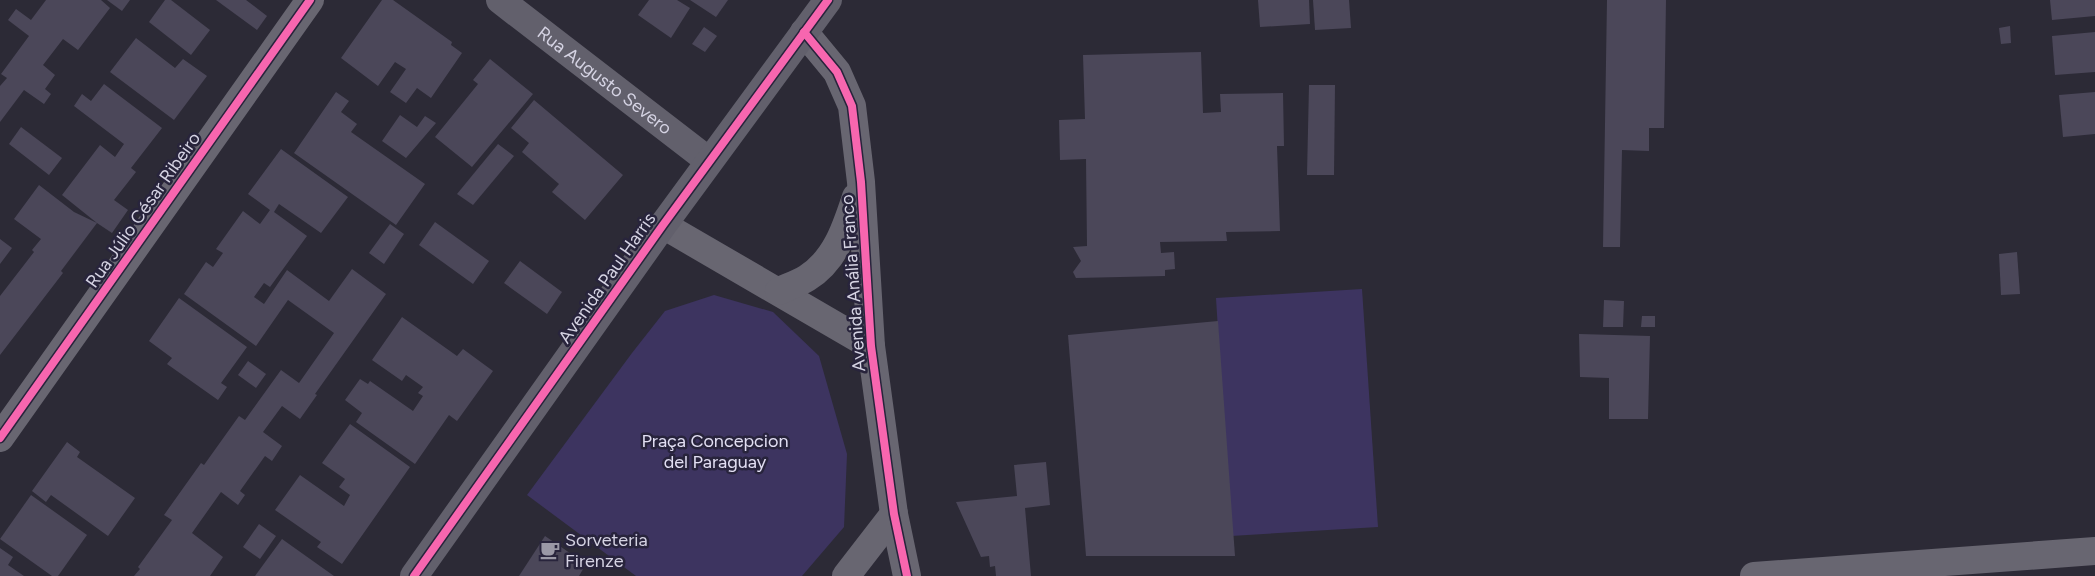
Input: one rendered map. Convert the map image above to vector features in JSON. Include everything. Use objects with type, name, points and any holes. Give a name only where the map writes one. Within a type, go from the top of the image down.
[{"type":"street","name":"Rua Júlio César Ribeiro","points":[[0,438],[310,0]]},
{"type":"street","name":"Rua Augusto Severo","points":[[500,0],[709,161]]},
{"type":"street","name":"Avenida Paul Harris","points":[[414,576],[709,161],[828,0]]},
{"type":"street","name":"Avenida Anália Franco","points":[[804,32],[837,72],[852,106],[861,182],[871,346],[894,514],[907,576]]},
{"type":"street","points":[[779,291],[808,278],[828,260],[844,234],[861,182]]},
{"type":"street","name":"Avenida Anália Franco","points":[[663,225],[871,346]]},
{"type":"street","points":[[846,576],[894,514]]},
{"type":"street","points":[[1754,576],[2049,565],[2095,551]]},
{"type":"green space","points":[[1362,289],[1378,527],[1231,536],[1216,298]]},
{"type":"green space","name":"Praça Concepcion del Paraguay","points":[[714,295],[773,312],[819,356],[847,454],[844,527],[802,576],[636,576],[527,495],[665,311]]},
{"type":"building","points":[[46,0],[101,0],[110,8],[78,50],[63,39],[43,65],[55,75],[45,89],[51,94],[44,104],[24,90],[0,122],[0,86],[7,78],[1,74],[29,36],[8,20],[16,9],[31,20]]},
{"type":"building","points":[[107,0],[130,0],[122,11]]},
{"type":"building","points":[[165,0],[171,0],[210,30],[191,55],[149,22]]},
{"type":"building","points":[[216,0],[246,0],[267,16],[257,30]]},
{"type":"building","points":[[382,0],[393,0],[452,42],[451,45],[462,53],[431,98],[417,88],[406,103],[390,92],[406,69],[395,62],[378,86],[341,58]]},
{"type":"building","points":[[649,0],[677,0],[690,8],[671,38],[638,15]]},
{"type":"building","points":[[690,0],[728,0],[716,17]]},
{"type":"building","points":[[1258,0],[1309,0],[1310,24],[1260,27]]},
{"type":"building","points":[[1313,0],[1349,0],[1351,28],[1315,30]]},
{"type":"building","points":[[1607,0],[1666,0],[1664,128],[1649,128],[1649,151],[1622,150],[1620,247],[1603,247]]},
{"type":"building","points":[[2050,0],[2095,0],[2095,16],[2052,20]]},
{"type":"building","points":[[2010,26],[2011,43],[2001,44],[1999,28]]},
{"type":"building","points":[[704,27],[717,36],[705,52],[692,44]]},
{"type":"building","points":[[2095,32],[2095,72],[2055,75],[2052,36]]},
{"type":"building","points":[[136,38],[175,68],[183,59],[207,76],[174,120],[110,72]]},
{"type":"building","points":[[1201,52],[1203,113],[1221,112],[1220,94],[1283,93],[1284,146],[1277,146],[1280,231],[1226,232],[1227,241],[1160,242],[1161,253],[1174,252],[1175,269],[1165,270],[1165,276],[1076,278],[1073,272],[1081,261],[1073,247],[1087,246],[1086,159],[1060,160],[1059,120],[1085,119],[1083,55]]},
{"type":"building","points":[[490,59],[533,94],[472,167],[435,137],[478,84],[473,80]]},
{"type":"building","points":[[104,84],[162,128],[131,168],[136,172],[114,200],[128,210],[112,233],[62,195],[100,145],[115,157],[124,144],[74,106],[82,94],[91,101]]},
{"type":"building","points":[[1309,85],[1335,85],[1334,175],[1307,175]]},
{"type":"building","points":[[336,92],[349,101],[341,112],[357,124],[351,132],[425,184],[396,225],[294,153]]},
{"type":"building","points":[[2095,92],[2095,134],[2063,137],[2059,95]]},
{"type":"building","points":[[534,100],[623,175],[585,220],[552,192],[559,184],[522,152],[529,143],[511,128]]},
{"type":"building","points":[[400,115],[417,127],[425,116],[436,123],[406,158],[382,141]]},
{"type":"building","points":[[21,127],[62,158],[49,175],[9,144]]},
{"type":"building","points":[[498,144],[514,156],[473,205],[457,194]]},
{"type":"building","points":[[281,149],[348,197],[321,233],[279,204],[274,212],[307,236],[270,287],[264,283],[254,297],[264,304],[287,270],[329,301],[352,269],[386,294],[315,394],[317,395],[300,419],[282,406],[263,432],[282,446],[272,461],[265,456],[240,491],[245,495],[238,505],[221,492],[192,533],[223,557],[210,576],[134,576],[140,569],[138,567],[172,520],[164,515],[201,463],[204,465],[239,416],[245,420],[281,370],[299,383],[334,333],[288,300],[256,346],[184,294],[206,262],[213,267],[223,253],[216,249],[243,211],[260,224],[270,210],[248,194]]},
{"type":"building","points":[[39,185],[74,212],[97,223],[61,271],[63,273],[0,355],[0,296],[34,252],[32,250],[41,239],[14,219]]},
{"type":"building","points":[[435,222],[489,261],[473,284],[419,245]]},
{"type":"building","points":[[390,224],[404,234],[384,264],[369,253]]},
{"type":"building","points":[[0,239],[12,248],[0,264]]},
{"type":"building","points":[[2017,252],[2020,294],[2001,295],[1999,254]]},
{"type":"building","points":[[520,261],[562,292],[547,314],[504,283]]},
{"type":"building","points":[[179,298],[247,347],[221,383],[227,387],[218,400],[167,364],[172,358],[149,341]]},
{"type":"building","points":[[1604,300],[1624,301],[1623,327],[1603,327]]},
{"type":"building","points":[[1642,316],[1655,316],[1655,327],[1641,327]]},
{"type":"building","points":[[402,317],[457,356],[463,349],[493,371],[457,421],[449,415],[415,464],[356,422],[362,413],[345,400],[360,379],[368,384],[370,381],[413,411],[423,396],[418,393],[423,387],[406,375],[402,381],[372,360]]},
{"type":"building","points":[[1218,321],[1235,556],[1086,556],[1068,335]]},
{"type":"building","points":[[1579,334],[1650,336],[1648,419],[1609,419],[1609,378],[1580,377]]},
{"type":"building","points":[[248,361],[266,374],[256,388],[238,375]]},
{"type":"building","points":[[350,424],[410,467],[342,564],[317,547],[321,542],[275,510],[300,475],[344,506],[350,495],[339,487],[345,479],[322,463]]},
{"type":"building","points":[[67,442],[80,452],[77,457],[135,498],[108,536],[51,495],[46,502],[32,491]]},
{"type":"building","points":[[1046,462],[1050,505],[1025,508],[1031,576],[996,576],[995,566],[990,567],[989,556],[981,557],[956,502],[1017,496],[1014,465]]},
{"type":"building","points":[[31,495],[87,535],[58,576],[52,576],[0,539]]},
{"type":"building","points":[[259,524],[276,536],[260,559],[243,547]]},
{"type":"building","name":"Sorveteria Firenze","points":[[545,536],[586,564],[579,576],[519,576]]},
{"type":"building","points":[[282,539],[334,576],[255,576]]},
{"type":"building","points":[[0,548],[13,557],[8,565],[24,576],[0,576]]},
{"type":"cycle path","points":[[0,438],[310,0]]},
{"type":"cycle path","points":[[414,576],[663,225],[828,0]]},
{"type":"cycle path","points":[[804,32],[837,72],[852,106],[861,182],[871,346],[894,514],[907,576]]},
{"type":"place","name":"Sorveteria Firenze","points":[[550,550]]}]
